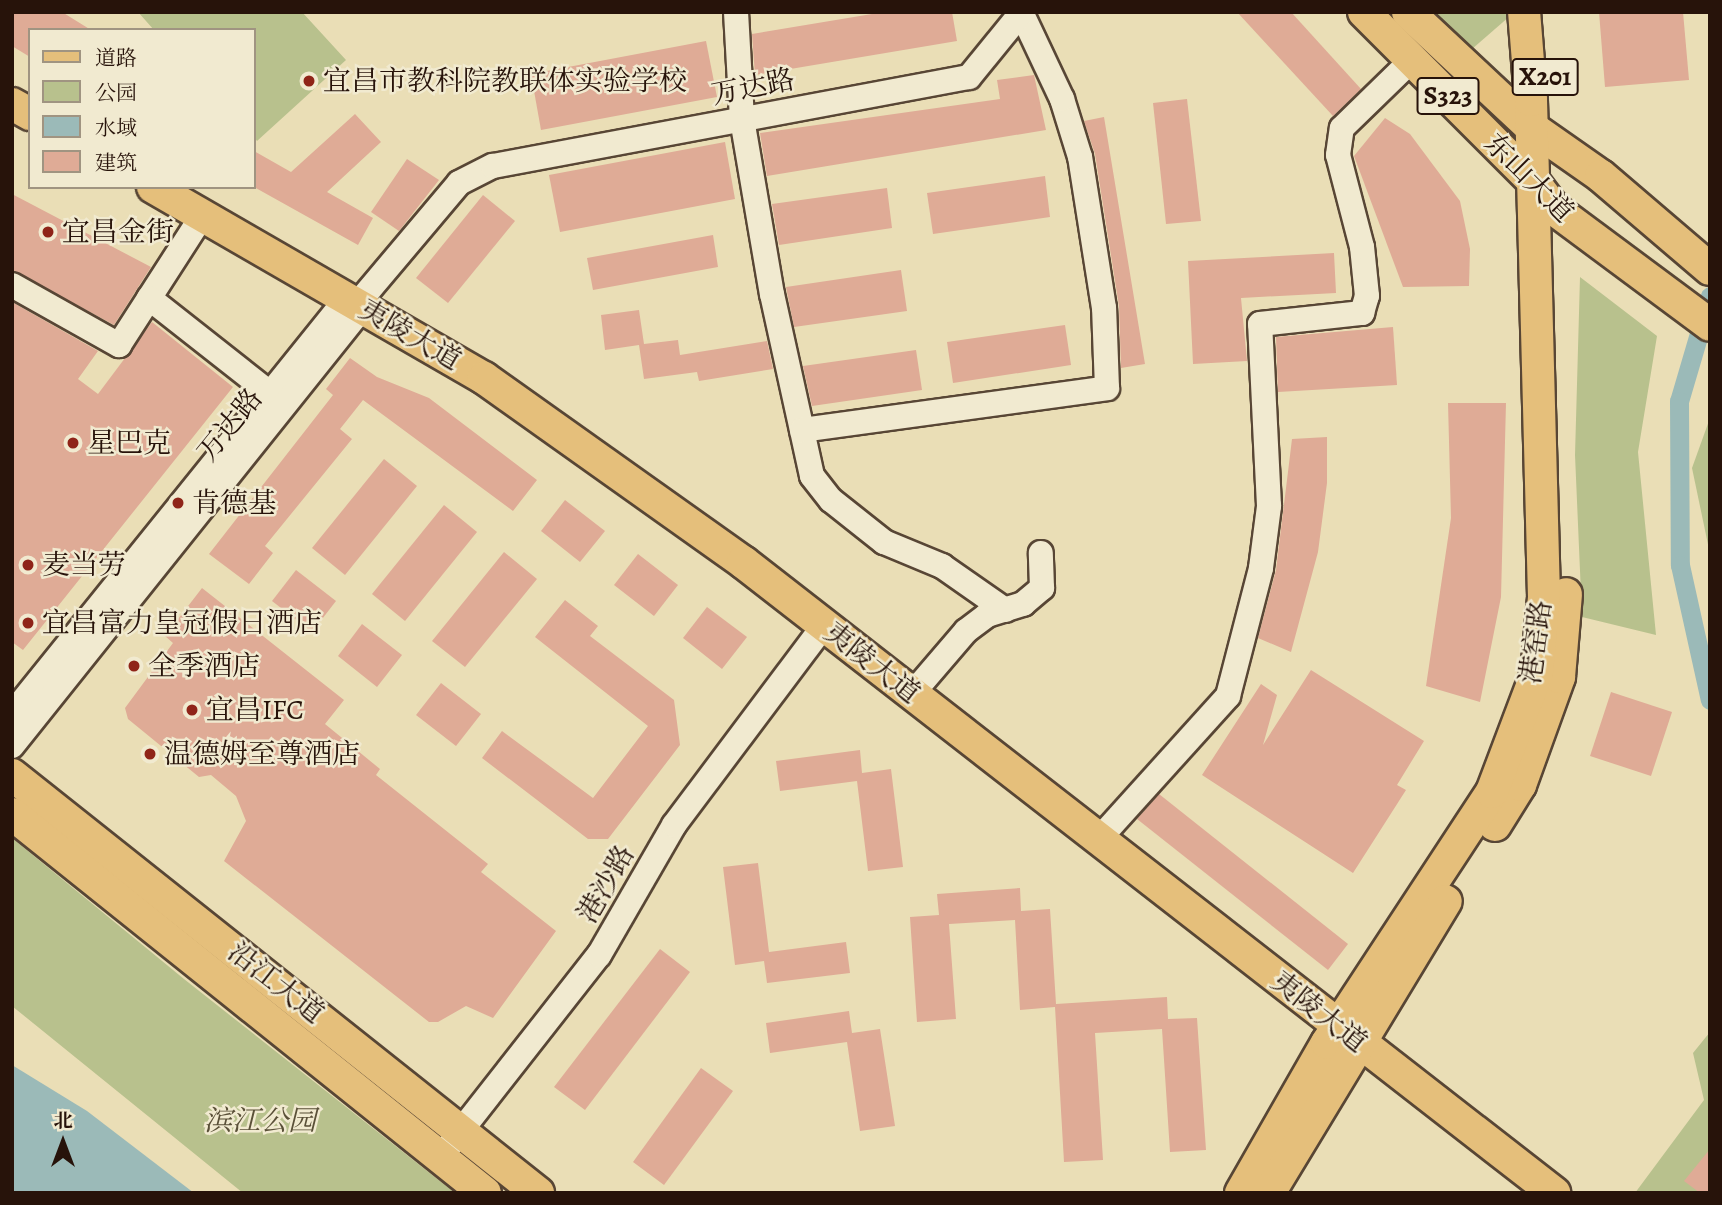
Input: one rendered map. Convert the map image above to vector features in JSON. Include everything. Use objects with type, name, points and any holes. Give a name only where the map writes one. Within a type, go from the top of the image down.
[{"type":"main road","name":"东山大道","points":[[1364,12],[1533,181],[1554,209],[1710,326]]},
{"type":"main road","name":"东山大道","points":[[1408,12],[1542,134],[1710,269]]},
{"type":"main road","name":"港窑路","points":[[1241,1193],[1520,785],[1559,677],[1566,597],[1554,209],[1524,12]]},
{"type":"main road","name":"港窑路","points":[[1269,1193],[1342,1043],[1492,792],[1537,673],[1544,597],[1533,181],[1542,134],[1540,12]]},
{"type":"main road","points":[[12,104],[28,113]]},
{"type":"main road","points":[[12,122],[28,131]]},
{"type":"main road","name":"夷陵大道","points":[[129,189],[195,227],[484,378],[743,562],[1098,840],[1519,1193]]},
{"type":"main road","name":"夷陵大道","points":[[156,189],[479,390],[816,636],[1342,1043],[1553,1193]]},
{"type":"main road","name":"沿江大道","points":[[12,775],[538,1193]]},
{"type":"main road","name":"沿江大道","points":[[12,814],[485,1193]]},
{"type":"street","points":[[736,12],[742,119],[772,294],[812,475],[831,500],[884,542],[942,566],[1005,610]]},
{"type":"street","points":[[803,430],[1107,388],[1104,308],[1080,157],[1062,99],[1021,13]]},
{"type":"street","name":"万达路","points":[[12,746],[351,310],[459,183],[493,166],[969,77],[1021,13]]},
{"type":"street","points":[[1098,840],[1228,696],[1248,629],[1269,506],[1260,324],[1362,313],[1367,296],[1362,247],[1338,155],[1342,128],[1412,60]]},
{"type":"street","points":[[12,285],[119,345],[195,227]]},
{"type":"street","points":[[149,298],[271,394]]},
{"type":"street","name":"万达路","points":[[12,714],[271,394],[351,310]]},
{"type":"street","points":[[912,694],[966,631],[987,615],[1023,604],[1042,588],[1041,553]]},
{"type":"street","name":"港沙路","points":[[440,1158],[599,955],[674,825],[816,636]]},
{"type":"green space","points":[[138,12],[302,12],[346,60],[257,141],[256,28],[152,28]]},
{"type":"green space","points":[[1435,12],[1510,12],[1510,16],[1472,49]]},
{"type":"green space","points":[[1580,277],[1657,336],[1638,452],[1656,635],[1582,617],[1575,455]]},
{"type":"green space","points":[[1710,418],[1710,554],[1692,468]]},
{"type":"green space","name":"滨江公园","points":[[12,838],[184,979],[455,1193],[243,1193],[12,1006]]},
{"type":"green space","points":[[1710,1032],[1710,1193],[1635,1193],[1704,1100],[1693,1053]]},
{"type":"water","points":[[12,1065],[87,1111],[194,1193],[12,1193]]},
{"type":"building","points":[[12,12],[62,12],[88,28],[28,28],[28,56],[12,46]]},
{"type":"building","points":[[884,12],[952,12],[957,41],[755,75],[752,34]]},
{"type":"building","points":[[1237,12],[1291,12],[1361,89],[1333,116]]},
{"type":"building","points":[[1599,12],[1683,12],[1689,80],[1605,87]]},
{"type":"building","points":[[706,41],[717,97],[541,130],[531,74]]},
{"type":"building","points":[[1034,75],[1046,130],[767,176],[760,133],[1000,99],[997,80]]},
{"type":"building","points":[[1187,99],[1201,221],[1166,224],[1153,103]]},
{"type":"building","points":[[355,114],[381,142],[327,192],[373,218],[358,245],[256,188],[256,152],[291,172]]},
{"type":"building","points":[[1104,117],[1145,364],[1121,368],[1119,306],[1095,154],[1084,121]]},
{"type":"building","points":[[1385,118],[1410,134],[1460,201],[1470,249],[1469,286],[1403,287],[1354,156]]},
{"type":"building","points":[[725,142],[735,199],[560,232],[549,175]]},
{"type":"building","points":[[407,159],[439,180],[399,231],[371,212]]},
{"type":"building","points":[[1045,176],[1050,217],[933,234],[927,193]]},
{"type":"building","points":[[887,188],[892,228],[779,245],[772,204]]},
{"type":"building","name":"宜昌金街","points":[[12,194],[151,267],[114,325],[12,270]]},
{"type":"building","points":[[483,195],[515,221],[448,303],[416,278]]},
{"type":"building","points":[[713,235],[718,267],[593,290],[587,258]]},
{"type":"building","points":[[1334,253],[1336,293],[1241,298],[1247,361],[1193,364],[1188,261]]},
{"type":"building","points":[[901,270],[907,311],[794,327],[786,287]]},
{"type":"building","points":[[12,302],[98,351],[78,379],[98,394],[152,322],[233,387],[23,650],[12,642]]},
{"type":"building","points":[[639,310],[644,344],[678,340],[680,355],[767,341],[773,369],[699,381],[697,372],[644,379],[639,345],[605,350],[601,315]]},
{"type":"building","points":[[1065,325],[1071,365],[953,383],[947,342]]},
{"type":"building","points":[[1393,327],[1397,385],[1278,392],[1276,337]]},
{"type":"building","points":[[916,350],[922,390],[812,406],[803,366]]},
{"type":"building","points":[[350,358],[377,377],[429,398],[537,480],[513,511],[363,400],[340,429],[352,439],[265,546],[273,553],[249,584],[209,554],[333,395],[326,389]]},
{"type":"building","points":[[1448,403],[1506,403],[1501,597],[1480,702],[1426,686],[1451,518]]},
{"type":"building","points":[[1327,437],[1327,483],[1318,552],[1291,652],[1258,638],[1276,570],[1292,439]]},
{"type":"building","points":[[384,459],[417,486],[345,575],[312,548]]},
{"type":"building","points":[[565,500],[605,531],[580,562],[541,531]]},
{"type":"building","points":[[444,505],[477,532],[405,621],[372,594]]},
{"type":"building","points":[[504,552],[537,579],[465,667],[432,641]]},
{"type":"building","points":[[638,554],[678,585],[654,616],[614,585]]},
{"type":"building","points":[[296,570],[336,601],[312,632],[272,601]]},
{"type":"building","points":[[202,588],[344,700],[325,724],[380,769],[376,775],[488,864],[481,872],[556,931],[493,1018],[466,1006],[438,1022],[429,1022],[224,861],[246,821],[236,796],[211,775],[199,777],[128,719],[125,708],[173,643],[165,636]]},
{"type":"building","points":[[565,600],[598,626],[590,636],[674,700],[680,745],[608,839],[588,839],[482,758],[502,731],[593,798],[648,726],[535,637]]},
{"type":"building","points":[[707,607],[747,637],[722,669],[683,638]]},
{"type":"building","points":[[362,624],[402,655],[377,687],[338,656]]},
{"type":"building","points":[[1311,670],[1424,741],[1397,785],[1406,790],[1353,873],[1202,775],[1261,684],[1277,695],[1263,745]]},
{"type":"building","points":[[441,683],[481,714],[456,746],[416,715]]},
{"type":"building","points":[[1611,692],[1672,712],[1651,776],[1590,756]]},
{"type":"building","points":[[860,750],[862,773],[891,769],[903,867],[868,871],[857,781],[780,791],[776,761]]},
{"type":"building","points":[[1159,794],[1348,944],[1328,970],[1137,819]]},
{"type":"building","points":[[758,863],[769,952],[846,942],[850,973],[767,983],[764,961],[735,965],[723,867]]},
{"type":"building","points":[[1020,888],[1021,911],[1050,909],[1056,1004],[1167,997],[1168,1019],[1197,1018],[1206,1150],[1170,1152],[1162,1029],[1095,1033],[1103,1160],[1064,1162],[1055,1007],[1020,1010],[1015,920],[949,924],[956,1019],[917,1022],[910,917],[939,915],[937,894]]},
{"type":"building","points":[[660,949],[690,972],[585,1110],[554,1087]]},
{"type":"building","points":[[849,1011],[852,1033],[880,1029],[895,1126],[860,1131],[847,1042],[770,1053],[766,1023]]},
{"type":"building","points":[[701,1068],[733,1091],[664,1185],[633,1162]]},
{"type":"building","points":[[1710,1149],[1710,1193],[1700,1193],[1684,1181]]},
{"type":"waterway","points":[[1710,296],[1679,401],[1680,565],[1710,700]]},
{"type":"place","name":"宜昌市教科院教联体实验学校","points":[[309,81]]},
{"type":"place","name":"宜昌金街","points":[[48,232]]},
{"type":"place","name":"星巴克","points":[[73,443]]},
{"type":"place","name":"肯德基","points":[[178,503]]},
{"type":"place","name":"麦当劳","points":[[28,565]]},
{"type":"place","name":"宜昌富力皇冠假日酒店","points":[[28,623]]},
{"type":"place","name":"全季酒店","points":[[134,666]]},
{"type":"place","name":"宜昌IFC","points":[[192,710]]},
{"type":"place","name":"温德姆至尊酒店","points":[[150,754]]}]
